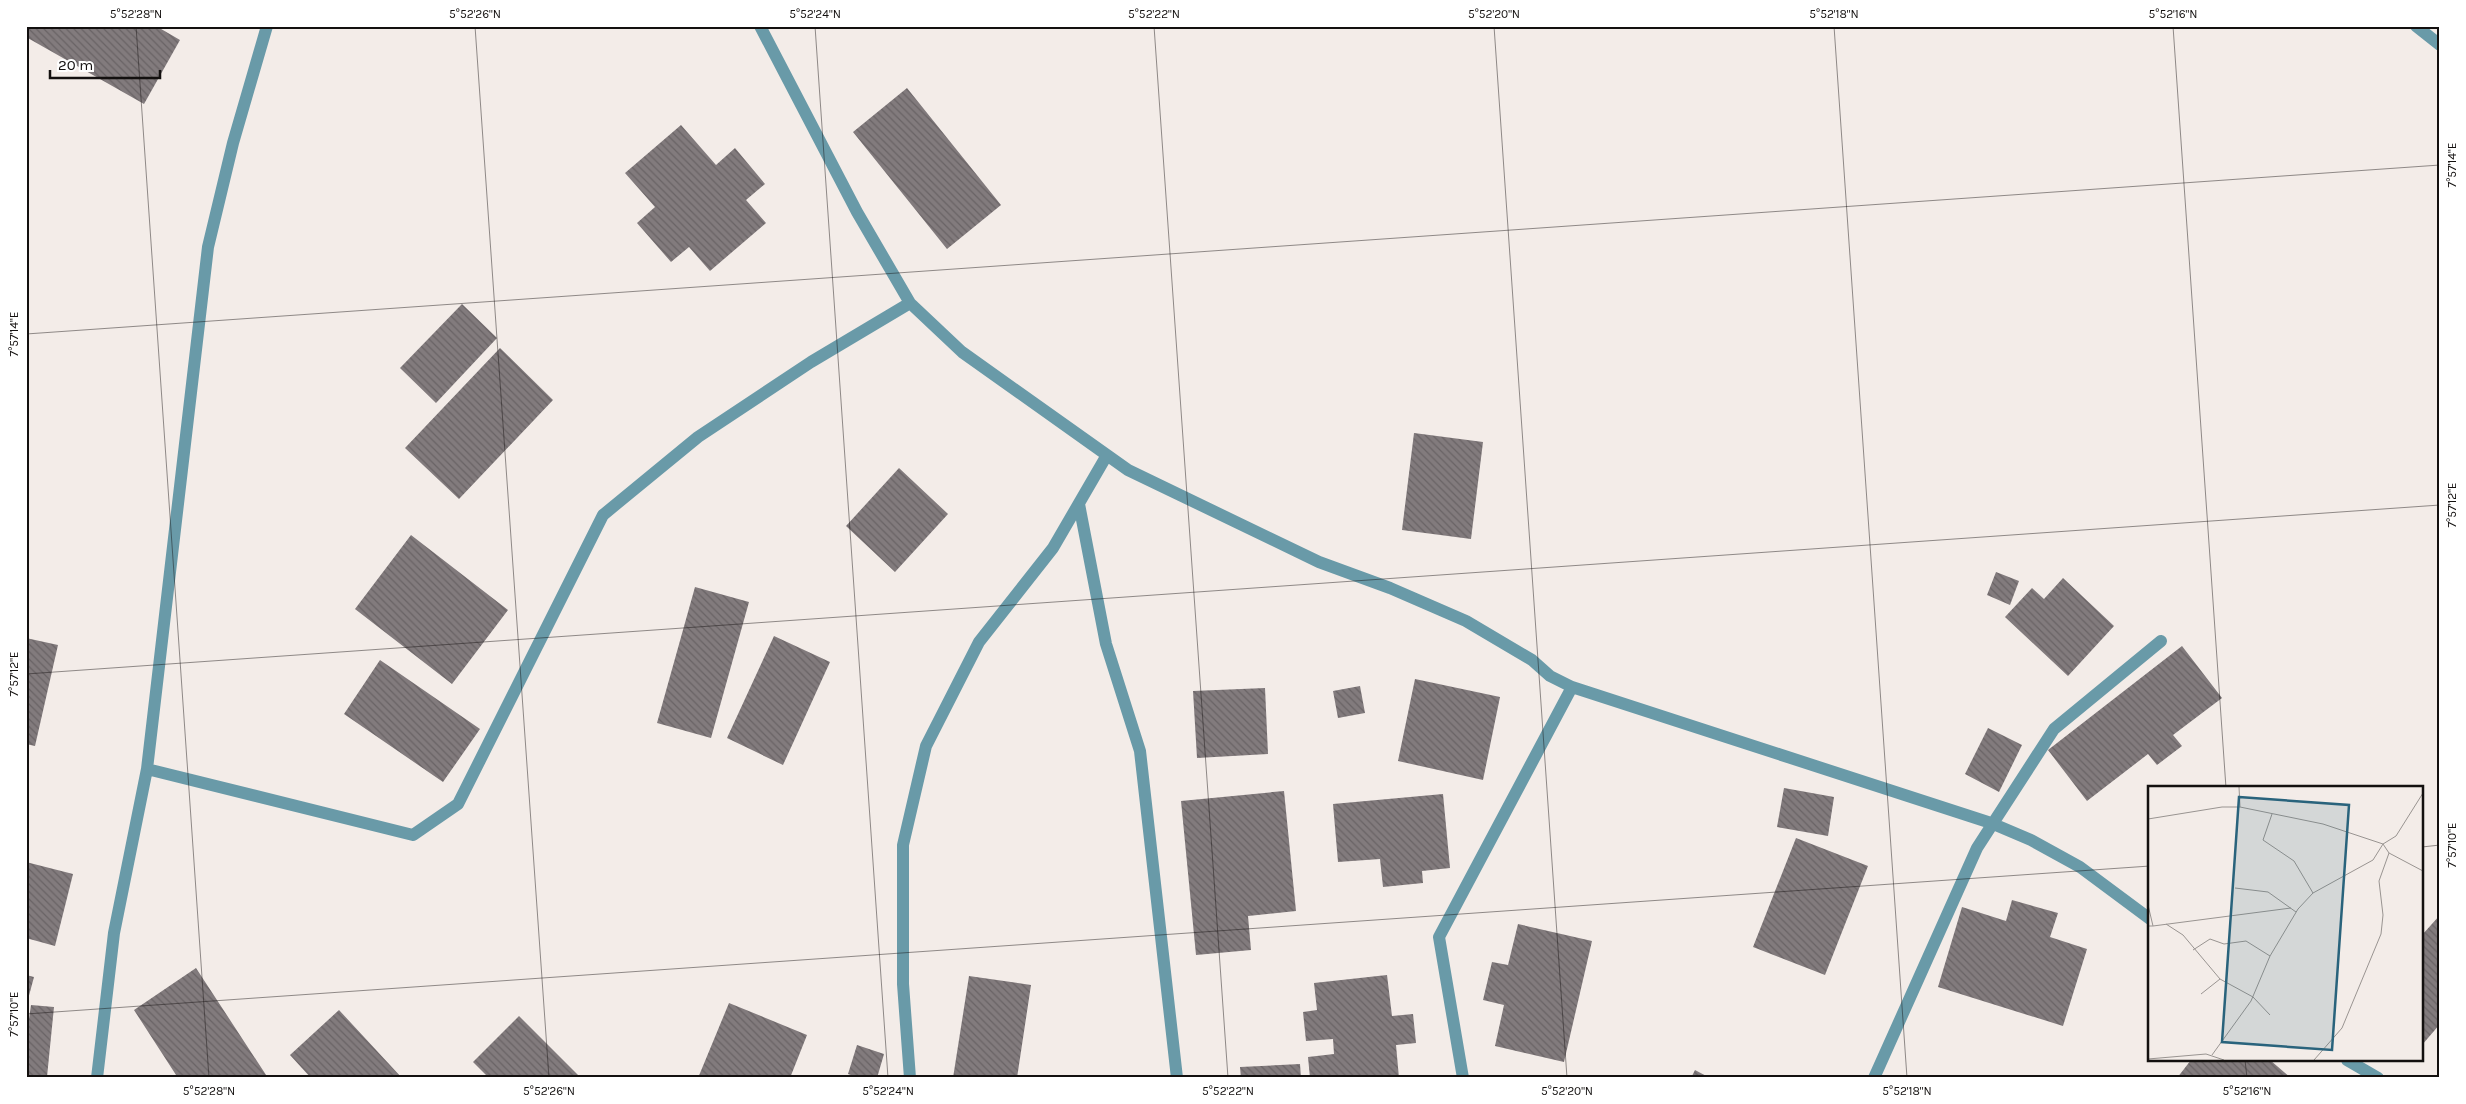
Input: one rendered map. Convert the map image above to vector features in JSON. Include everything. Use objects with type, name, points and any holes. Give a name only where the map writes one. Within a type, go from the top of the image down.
[{"type":"street","points":[[96,1078],[114,933],[148,768],[208,247],[233,143],[266,26]]},
{"type":"street","points":[[760,26],[857,212],[910,303],[962,352],[1128,470],[1320,562],[1390,588],[1466,621],[1532,660],[1550,676],[1572,687],[1991,823],[2032,840],[2080,867],[2148,918]]},
{"type":"street","points":[[2416,26],[2440,45]]},
{"type":"street","points":[[148,768],[412,835],[458,804],[603,514],[698,437],[811,362],[910,303]]},
{"type":"street","points":[[910,1078],[903,984],[903,845],[926,746],[979,642],[1053,548],[1107,455]]},
{"type":"street","points":[[1079,504],[1106,644],[1140,751],[1177,1078]]},
{"type":"street","points":[[1874,1078],[1977,848],[1991,823],[2054,729],[2161,641]]},
{"type":"street","points":[[1463,1078],[1439,937],[1572,687]]},
{"type":"street","points":[[2351,1062],[2378,1078]]},
{"type":"building","points":[[26,26],[156,26],[180,40],[144,104],[26,37]]},
{"type":"building","points":[[907,88],[1001,205],[947,249],[853,132]]},
{"type":"building","points":[[681,125],[716,165],[735,148],[765,184],[746,200],[766,223],[710,271],[689,247],[671,262],[637,223],[655,207],[625,173]]},
{"type":"building","points":[[462,304],[497,338],[436,403],[400,368]]},
{"type":"building","points":[[500,348],[553,400],[459,499],[405,448]]},
{"type":"building","points":[[1414,433],[1483,442],[1471,539],[1402,530]]},
{"type":"building","points":[[899,468],[948,514],[895,572],[846,526]]},
{"type":"building","points":[[411,535],[508,610],[452,684],[355,609]]},
{"type":"building","points":[[1996,572],[2019,581],[2010,605],[1987,595]]},
{"type":"building","points":[[2063,578],[2114,626],[2068,676],[2005,617],[2032,588],[2044,599]]},
{"type":"building","points":[[695,587],[749,602],[711,738],[657,723]]},
{"type":"building","points":[[774,636],[830,662],[783,765],[727,738]]},
{"type":"building","points":[[26,638],[58,645],[35,746],[26,744]]},
{"type":"building","points":[[2182,646],[2222,698],[2173,735],[2182,746],[2157,765],[2148,754],[2087,801],[2048,750]]},
{"type":"building","points":[[380,660],[480,729],[443,782],[344,714]]},
{"type":"building","points":[[1415,679],[1500,697],[1483,780],[1398,761]]},
{"type":"building","points":[[1360,686],[1365,713],[1338,718],[1333,691]]},
{"type":"building","points":[[1265,688],[1268,754],[1197,758],[1193,691]]},
{"type":"building","points":[[1988,728],[2022,745],[1999,792],[1965,774]]},
{"type":"building","points":[[1784,788],[1834,797],[1828,836],[1777,827]]},
{"type":"building","points":[[1284,791],[1296,911],[1248,916],[1251,950],[1196,955],[1181,801]]},
{"type":"building","points":[[1443,794],[1450,868],[1422,871],[1423,883],[1383,887],[1380,859],[1338,862],[1333,804]]},
{"type":"building","points":[[1796,838],[1868,866],[1825,975],[1753,947]]},
{"type":"building","points":[[26,862],[73,874],[55,946],[26,938]]},
{"type":"building","points":[[2012,900],[2058,913],[2050,937],[2087,949],[2063,1026],[1938,987],[1962,907],[2006,921]]},
{"type":"building","points":[[2440,915],[2440,1024],[2424,1043],[2424,933]]},
{"type":"building","points":[[1518,924],[1592,941],[1564,1062],[1495,1046],[1504,1005],[1483,1000],[1492,962],[1508,965]]},
{"type":"building","points":[[196,968],[268,1078],[178,1078],[134,1010]]},
{"type":"building","points":[[26,975],[34,977],[27,1003],[26,1003]]},
{"type":"building","points":[[1387,975],[1392,1016],[1413,1014],[1416,1043],[1396,1045],[1399,1078],[1310,1078],[1308,1057],[1334,1054],[1333,1039],[1306,1041],[1303,1012],[1317,1010],[1314,983]]},
{"type":"building","points":[[969,976],[1031,985],[1017,1078],[953,1078]]},
{"type":"building","points":[[729,1003],[807,1035],[790,1078],[698,1078]]},
{"type":"building","points":[[31,1005],[54,1007],[47,1077],[26,1075],[26,1039]]},
{"type":"building","points":[[339,1010],[402,1078],[311,1078],[290,1055]]},
{"type":"building","points":[[519,1016],[581,1078],[489,1078],[473,1062]]},
{"type":"building","points":[[857,1045],[884,1054],[877,1078],[860,1078],[848,1074]]},
{"type":"building","points":[[2189,1062],[2272,1062],[2291,1078],[2177,1078]]},
{"type":"building","points":[[1300,1064],[1301,1078],[1241,1078],[1240,1067]]},
{"type":"building","points":[[1695,1070],[1710,1078],[1691,1078]]}]
